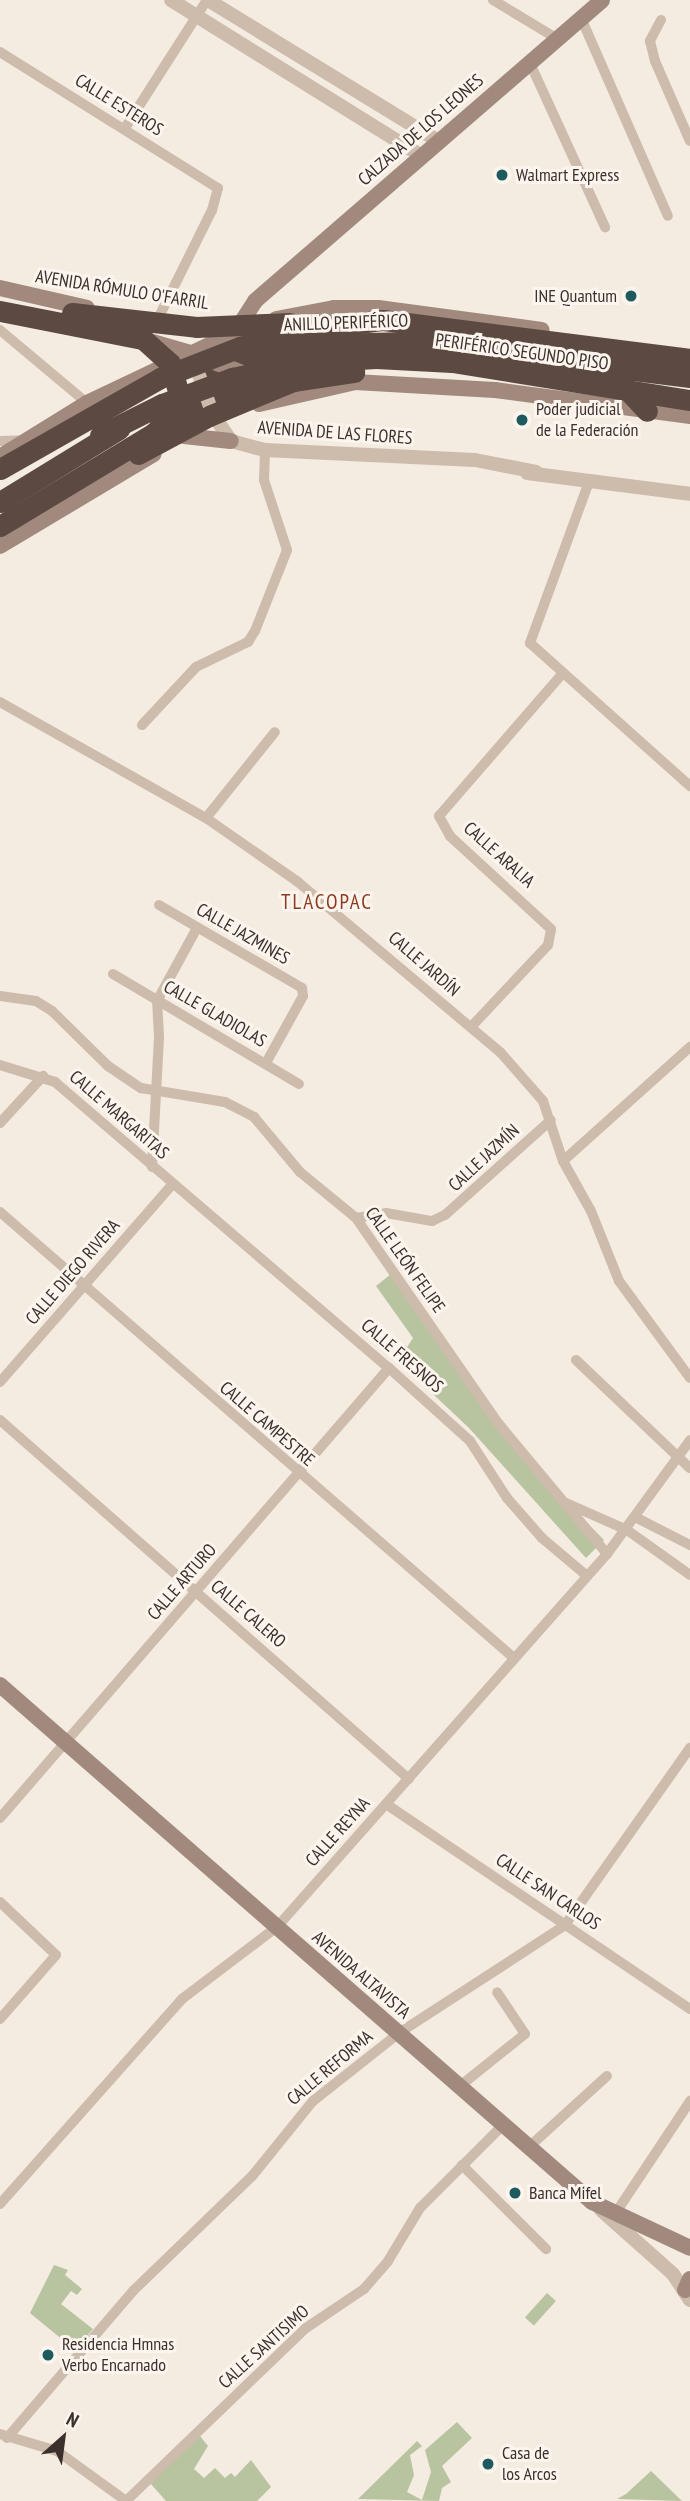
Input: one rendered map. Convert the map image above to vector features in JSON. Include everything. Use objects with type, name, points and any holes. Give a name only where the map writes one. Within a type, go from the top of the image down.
[{"type":"highway","points":[[0,299],[134,322],[196,327],[383,320]]},
{"type":"highway","points":[[0,313],[143,339],[170,363],[179,394],[170,417],[154,433],[0,524]]},
{"type":"highway","name":"PERIFÉRICO SEGUNDO PISO","points":[[0,468],[160,378],[240,347],[299,331],[383,320],[690,359]]},
{"type":"highway","name":"ANILLO PERIFÉRICO","points":[[0,502],[174,396],[258,354],[292,345],[408,342],[690,377]]},
{"type":"highway","name":"ANILLO PERIFÉRICO","points":[[0,524],[184,409],[274,375],[349,359],[405,356],[690,391]]},
{"type":"highway","name":"PERIFÉRICO SEGUNDO PISO","points":[[0,495],[100,435],[162,404],[232,378],[318,361],[376,358],[452,362],[690,400]]},
{"type":"highway","points":[[0,534],[236,402],[293,381],[452,362]]},
{"type":"highway","points":[[619,382],[647,411]]},
{"type":"main road","name":"CALZADA DE LOS LEONES","points":[[239,330],[255,301],[267,290],[602,0]]},
{"type":"main road","name":"AVENIDA RÓMULO O'FARRIL","points":[[0,288],[79,307],[239,330]]},
{"type":"main road","points":[[267,290],[267,306],[274,319],[275,340],[287,386]]},
{"type":"main road","points":[[0,457],[87,403],[239,330],[274,319],[334,308],[378,308],[690,350]]},
{"type":"main road","points":[[0,313],[162,342],[209,360],[231,361],[287,386]]},
{"type":"main road","points":[[0,547],[215,416],[287,386],[355,382],[495,390],[690,416]]},
{"type":"main road","points":[[184,436],[231,440]]},
{"type":"main road","name":"AVENIDA ALTAVISTA","points":[[0,1685],[592,2202]]},
{"type":"main road","points":[[592,2202],[690,2249]]},
{"type":"street","points":[[171,0],[422,156]]},
{"type":"street","points":[[125,128],[207,0],[438,141]]},
{"type":"street","points":[[493,0],[556,38]]},
{"type":"street","points":[[581,18],[668,216]]},
{"type":"street","points":[[661,20],[650,41],[652,51],[690,141]]},
{"type":"street","name":"CALLE ESTEROS","points":[[0,52],[218,188],[212,210],[159,317]]},
{"type":"street","points":[[529,61],[605,227]]},
{"type":"street","points":[[0,330],[87,403]]},
{"type":"street","points":[[215,416],[239,330]]},
{"type":"street","name":"AVENIDA DE LAS FLORES","points":[[191,353],[215,416],[231,440],[265,450],[525,466],[536,472],[690,494]]},
{"type":"street","points":[[0,441],[24,440]]},
{"type":"street","points":[[142,725],[196,667],[248,642],[255,631],[287,550],[264,480],[265,450]]},
{"type":"street","points":[[590,479],[531,632],[530,643],[561,675],[690,786]]},
{"type":"street","name":"CALLE ARALIA","points":[[471,1027],[548,945],[551,929],[450,836],[439,816],[561,675]]},
{"type":"street","name":"CALLE JARDÍN","points":[[0,702],[206,818],[298,882],[471,1027],[527,1079],[551,1120],[563,1161],[596,1220],[619,1281],[690,1378]]},
{"type":"street","points":[[206,818],[275,732]]},
{"type":"street","name":"CALLE JAZMINES","points":[[159,905],[302,988],[303,996],[266,1063]]},
{"type":"street","points":[[152,1167],[157,1001],[197,928]]},
{"type":"street","name":"CALLE GLADIOLAS","points":[[113,974],[299,1084]]},
{"type":"street","name":"CALLE LEÓN FELIPE","points":[[0,996],[44,1006],[82,1037],[108,1066],[155,1094],[201,1097],[241,1108],[266,1130],[300,1172],[356,1217],[498,1423],[607,1554]]},
{"type":"street","points":[[563,1161],[690,1047]]},
{"type":"street","name":"CALLE MARGARITAS","points":[[0,1065],[43,1076],[173,1184]]},
{"type":"street","points":[[0,1123],[43,1076]]},
{"type":"street","name":"CALLE JAZMÍN","points":[[356,1217],[386,1213],[432,1221],[445,1215],[551,1120]]},
{"type":"street","name":"CALLE DIEGO RIVERA","points":[[0,1382],[173,1184]]},
{"type":"street","name":"CALLE FRESNOS","points":[[173,1184],[389,1368],[470,1441],[507,1498],[542,1538],[586,1575]]},
{"type":"street","name":"CALLE CAMPESTRE","points":[[0,1212],[299,1475],[514,1658]]},
{"type":"street","points":[[576,1360],[690,1468]]},
{"type":"street","name":"CALLE ARTURO","points":[[0,1818],[389,1368]]},
{"type":"street","name":"CALLE CALERO","points":[[0,1420],[409,1779]]},
{"type":"street","points":[[679,1460],[690,1440]]},
{"type":"street","name":"CALLE REYNA","points":[[0,2204],[182,1999],[277,1927],[607,1554],[679,1460]]},
{"type":"street","name":"CALLE LEÓN FELIPE","points":[[564,1502],[627,1530],[690,1575]]},
{"type":"street","points":[[635,1517],[690,1545]]},
{"type":"street","name":"CALLE REFORMA","points":[[4,2436],[134,2290],[253,2175],[300,2113],[399,2033],[565,1925],[690,1748]]},
{"type":"street","name":"CALLE SAN CARLOS","points":[[386,1804],[690,2010]]},
{"type":"street","points":[[0,1902],[56,1955],[0,2020]]},
{"type":"street","points":[[460,2085],[525,2034],[497,1993]]},
{"type":"street","points":[[530,2146],[607,2076]]},
{"type":"street","points":[[615,2214],[690,2101]]},
{"type":"street","name":"CALLE SANTISIMO","points":[[126,2501],[306,2328],[364,2289],[388,2261],[419,2208],[505,2124]]},
{"type":"street","points":[[462,2165],[546,2249]]},
{"type":"street","name":"AVENIDA ALTAVISTA","points":[[592,2202],[688,2290]]},
{"type":"street","points":[[4,2436],[57,2451],[126,2501]]},
{"type":"green space","points":[[391,1274],[538,1473],[604,1540],[586,1558],[469,1428],[398,1361],[413,1338],[376,1286]]},
{"type":"green space","points":[[54,2265],[68,2270],[65,2275],[82,2289],[77,2295],[71,2291],[61,2304],[93,2329],[75,2350],[30,2313]]},
{"type":"green space","points":[[547,2293],[556,2301],[534,2326],[525,2318]]},
{"type":"green space","points":[[457,2422],[472,2438],[442,2466],[451,2482],[442,2488],[439,2501],[358,2499],[417,2441],[422,2446],[410,2455],[414,2475],[407,2492],[422,2500],[431,2472],[425,2450]]},
{"type":"green space","points":[[200,2436],[208,2446],[194,2469],[204,2478],[215,2468],[225,2478],[231,2473],[235,2477],[251,2460],[271,2487],[257,2501],[166,2501],[150,2483]]},
{"type":"green space","points":[[651,2471],[682,2501],[617,2499],[626,2494]]},
{"type":"place","name":"Walmart Express","points":[[502,175]]},
{"type":"place","name":"INE Quantum","points":[[631,296]]},
{"type":"place","name":"Poder judicial de la Federación","points":[[522,420]]},
{"type":"place","name":"Banca Mifel","points":[[515,2193]]},
{"type":"place","name":"Residencia Hmnas Verbo Encarnado","points":[[48,2355]]},
{"type":"place","name":"Casa de los Arcos","points":[[488,2464]]},
{"type":"district","name":"TLACOPAC","points":[[327,902]]}]
